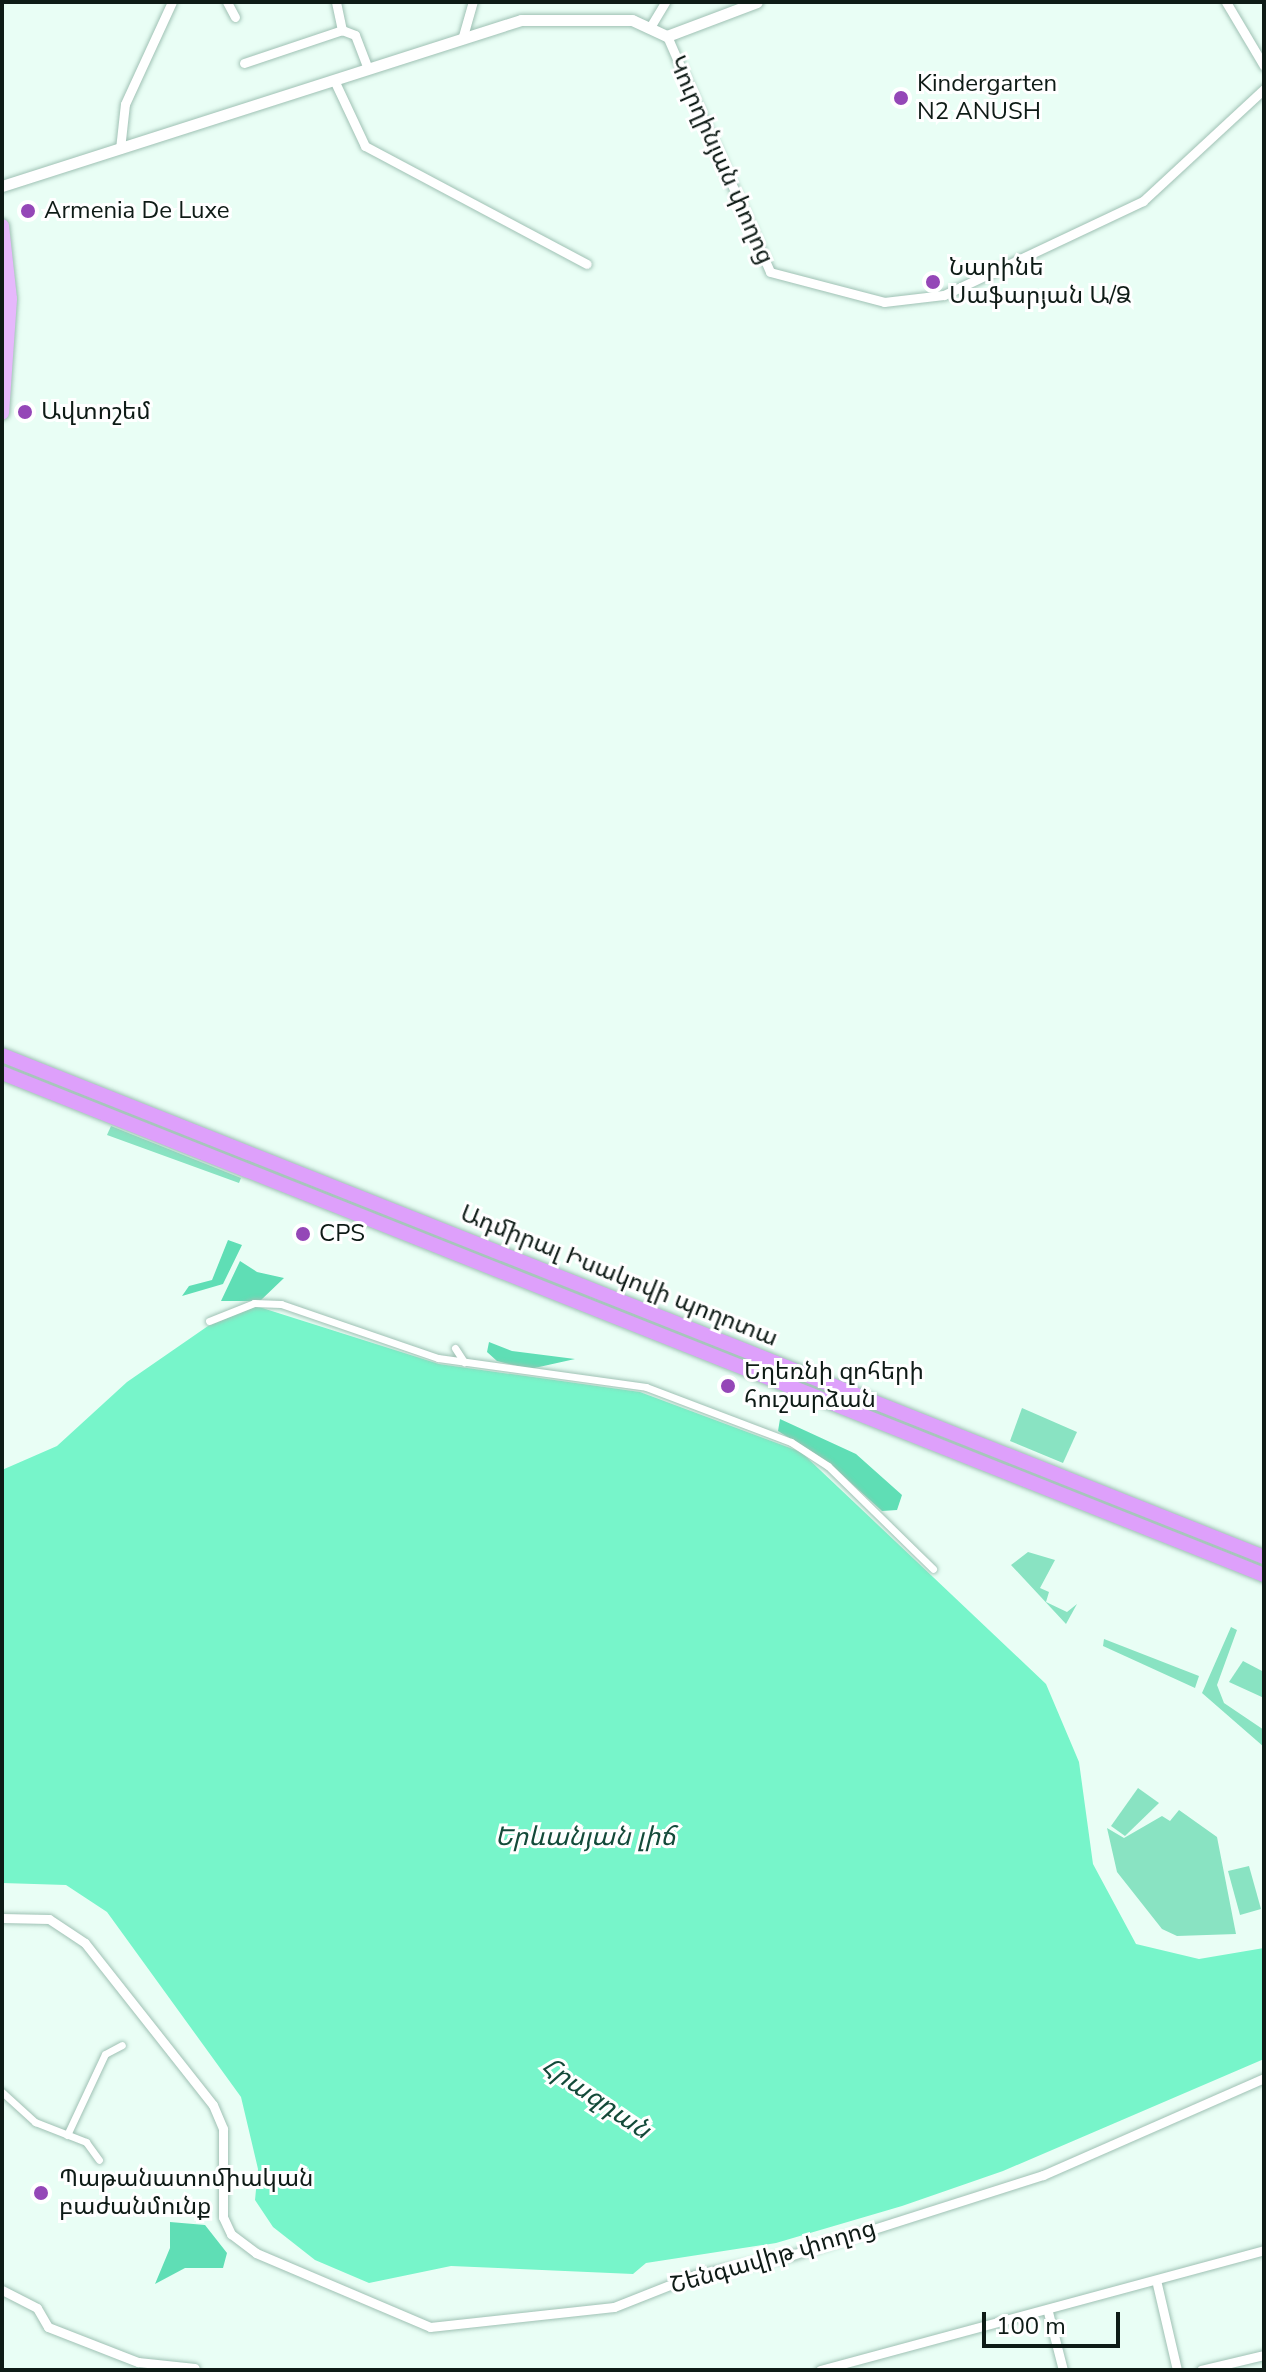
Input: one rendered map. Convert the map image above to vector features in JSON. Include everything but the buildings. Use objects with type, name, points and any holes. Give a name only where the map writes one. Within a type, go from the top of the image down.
[{"type":"highway","name":"Ադմիրալ Իսակովի պողոտա","points":[[2,1055],[1264,1557]]},
{"type":"highway","name":"Ադմիրալ Իսակովի պողոտա","points":[[2,1073],[1264,1575]]},
{"type":"main road","points":[[2,226],[6,330],[2,413]]},
{"type":"street","points":[[120,149],[125,104],[172,2]]},
{"type":"street","points":[[227,2],[235,17]]},
{"type":"street","points":[[336,2],[342,30]]},
{"type":"street","points":[[463,36],[473,2]]},
{"type":"street","points":[[2,186],[463,36],[559,15],[652,24],[665,2]]},
{"type":"street","points":[[667,36],[757,2]]},
{"type":"street","points":[[1226,2],[1264,66]]},
{"type":"street","name":"Կուրղինյան փողոց","points":[[652,24],[667,36],[770,272],[884,302],[944,295],[1143,201],[1264,89]]},
{"type":"street","points":[[244,63],[342,30],[355,35],[368,69]]},
{"type":"street","points":[[334,80],[365,146],[587,264]]},
{"type":"street","points":[[209,1321],[254,1303],[281,1304],[464,1362],[646,1387],[791,1442],[828,1466],[933,1569]]},
{"type":"street","points":[[455,1348],[464,1362]]},
{"type":"street","name":"Շենգավիթ փողոց","points":[[2,1918],[49,1919],[85,1943],[213,2105],[223,2129],[223,2217],[231,2234],[256,2253],[430,2327],[614,2307],[695,2275],[792,2255],[1043,2175],[1264,2078]]},
{"type":"street","points":[[67,2135],[105,2054],[122,2045]]},
{"type":"street","points":[[2,2092],[35,2122],[86,2142],[99,2160]]},
{"type":"street","points":[[820,2370],[1157,2284],[1264,2250]]},
{"type":"street","points":[[1157,2284],[1177,2370]]},
{"type":"street","points":[[2,2290],[37,2308],[48,2327],[85,2336],[138,2362],[195,2368]]},
{"type":"street","points":[[1048,2312],[1063,2370]]},
{"type":"street","points":[[1201,2370],[1264,2355]]},
{"type":"shaded area","points":[[111,1126],[241,1178],[239,1183],[107,1135]]},
{"type":"shaded area","points":[[228,1240],[242,1245],[223,1284],[182,1296],[189,1286],[212,1280]]},
{"type":"shaded area","points":[[240,1261],[257,1272],[284,1278],[260,1301],[221,1301]]},
{"type":"shaded area","points":[[489,1342],[512,1351],[575,1359],[530,1369],[497,1361],[487,1352]]},
{"type":"shaded area","points":[[1022,1408],[1077,1432],[1063,1463],[1010,1441]]},
{"type":"shaded area","points":[[780,1419],[856,1454],[902,1495],[897,1510],[882,1511],[828,1462],[778,1431]]},
{"type":"shaded area","points":[[1028,1552],[1055,1560],[1040,1588],[1049,1592],[1046,1602],[1067,1612],[1077,1604],[1066,1624],[1011,1565]]},
{"type":"shaded area","points":[[1231,1627],[1237,1630],[1217,1685],[1224,1703],[1264,1730],[1264,1747],[1202,1693]]},
{"type":"shaded area","points":[[1104,1639],[1199,1676],[1195,1688],[1103,1646]]},
{"type":"shaded area","points":[[1243,1661],[1264,1672],[1264,1698],[1229,1682]]},
{"type":"shaded area","points":[[1138,1788],[1159,1803],[1125,1836],[1111,1826]]},
{"type":"shaded area","points":[[1179,1810],[1217,1837],[1236,1934],[1177,1936],[1162,1929],[1117,1872],[1107,1828],[1124,1838],[1162,1816],[1170,1821]]},
{"type":"shaded area","points":[[1249,1866],[1261,1909],[1240,1915],[1228,1871]]},
{"type":"shaded area","points":[[170,2222],[205,2225],[227,2253],[223,2268],[185,2268],[155,2284],[170,2248]]},
{"type":"water","name":"Երևանյան լիճ","points":[[256,1306],[439,1364],[640,1392],[801,1452],[1046,1684],[1079,1762],[1093,1864],[1136,1944],[1199,1959],[1264,1948],[1264,2059],[1003,2171],[902,2206],[776,2243],[646,2263],[633,2274],[451,2266],[369,2283],[315,2260],[273,2227],[255,2200],[258,2169],[241,2097],[107,1912],[66,1885],[2,1883],[2,1470],[57,1446],[127,1382],[208,1326]]},
{"type":"place","name":"Kindergarten N2 ANUSH","points":[[901,98]]},
{"type":"place","name":"Armenia De Luxe","points":[[28,211]]},
{"type":"place","name":"Նարինե Սաֆարյան Ա/Ձ","points":[[933,282]]},
{"type":"place","name":"Ավտոշեմ","points":[[25,412]]},
{"type":"place","name":"CPS","points":[[303,1234]]},
{"type":"place","name":"Եղեռնի զոհերի հուշարձան","points":[[728,1386]]},
{"type":"place","name":"Պաթանատոմիական բաժանմունք","points":[[41,2193]]},
{"type":"water label","name":"Հրազդան","points":[[596,2098]]}]
